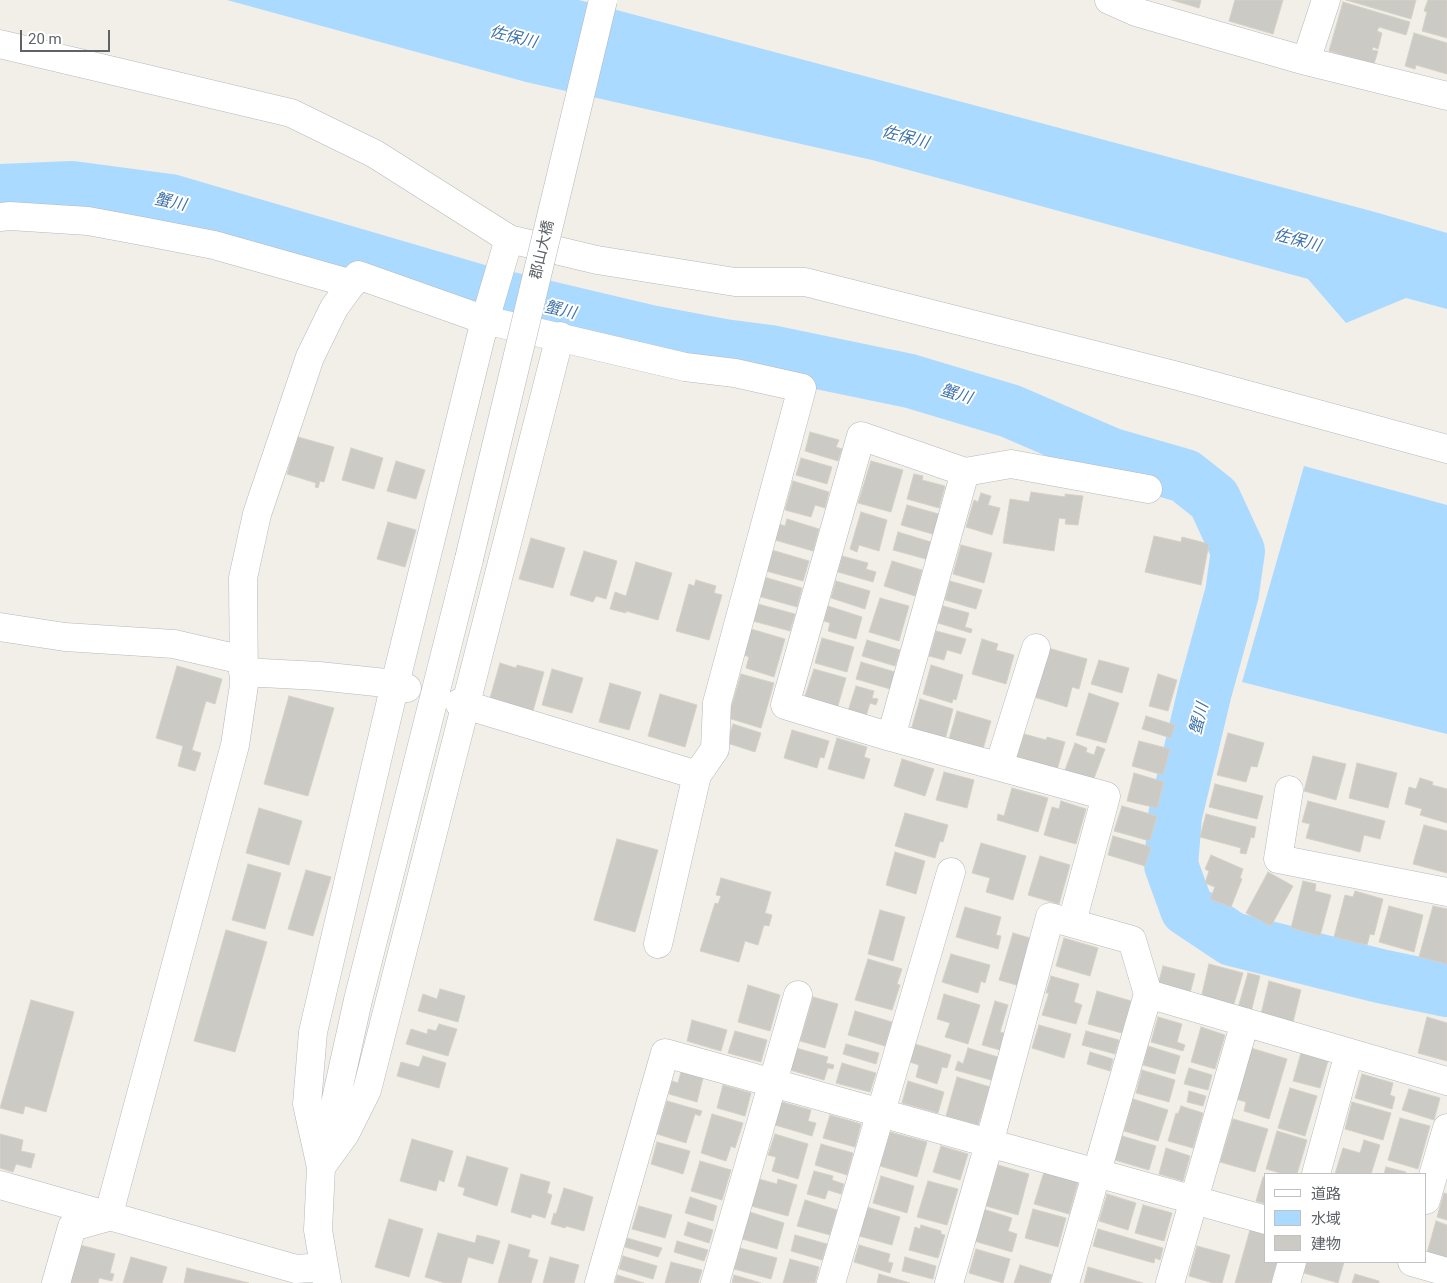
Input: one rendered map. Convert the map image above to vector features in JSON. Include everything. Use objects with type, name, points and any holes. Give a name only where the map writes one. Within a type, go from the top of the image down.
[{"type":"street","name":"郡山大橋","points":[[321,1167],[358,1000],[469,559],[602,0]]},
{"type":"street","points":[[1109,0],[1138,6],[1306,61],[1447,96]]},
{"type":"street","points":[[1306,61],[1326,0]]},
{"type":"street","points":[[0,44],[291,113],[375,154],[509,239],[597,260],[735,282],[805,282],[1168,374],[1447,449]]},
{"type":"street","points":[[0,217],[88,221],[139,230],[214,245],[352,284]]},
{"type":"street","points":[[0,1185],[108,1217],[296,1269],[325,1275],[318,1230],[321,1167],[307,1104],[313,1032],[401,686],[484,320],[509,239]]},
{"type":"street","points":[[108,1217],[235,745],[244,685],[243,578],[257,514],[310,357],[334,308],[358,275],[484,320],[685,366],[735,373],[802,388],[717,703],[715,748],[697,775],[658,944]]},
{"type":"street","points":[[321,1167],[345,1134],[367,1090],[463,704],[560,336]]},
{"type":"street","points":[[1072,922],[1106,796],[785,706],[860,436],[965,472],[1011,464],[1148,489]]},
{"type":"street","points":[[891,737],[965,472]]},
{"type":"street","points":[[0,627],[65,637],[174,644],[243,666],[401,686]]},
{"type":"street","points":[[999,766],[1036,648]]},
{"type":"street","points":[[463,704],[697,775]]},
{"type":"street","points":[[1289,790],[1278,859],[1447,892]]},
{"type":"street","points":[[831,1283],[951,872]]},
{"type":"street","points":[[949,1283],[989,1144],[1050,917],[1132,940],[1148,994],[1065,1283]]},
{"type":"street","points":[[1148,994],[1447,1081]]},
{"type":"street","points":[[715,1283],[798,995]]},
{"type":"street","points":[[1170,1283],[1245,1022]]},
{"type":"street","points":[[598,1283],[665,1053],[1264,1219]]},
{"type":"street","points":[[1316,1173],[1349,1053]]},
{"type":"street","points":[[1427,1197],[1447,1128]]},
{"type":"street","points":[[56,1283],[72,1227],[108,1217]]},
{"type":"street","points":[[1286,1283],[1292,1263]]},
{"type":"street","points":[[1402,1283],[1407,1263]]},
{"type":"street","points":[[1416,1263],[1447,1272]]},
{"type":"water","name":"佐保川","points":[[227,0],[579,0],[1375,212],[1447,233],[1447,309],[1406,298],[1346,323],[1308,279],[872,160],[526,82]]},
{"type":"water","points":[[1304,466],[1447,505],[1447,734],[1242,682]]},
{"type":"building","points":[[1172,0],[1201,0],[1199,8]]},
{"type":"building","points":[[1235,0],[1283,0],[1273,34],[1229,21]]},
{"type":"building","points":[[1346,0],[1416,0],[1411,19]]},
{"type":"building","points":[[1428,0],[1447,0],[1447,38],[1422,31],[1427,12],[1424,11]]},
{"type":"building","points":[[1343,2],[1410,22],[1406,35],[1379,27],[1377,31],[1382,33],[1378,49],[1373,47],[1372,50],[1378,51],[1374,64],[1329,51]]},
{"type":"building","points":[[1414,33],[1447,43],[1447,74],[1416,65],[1415,69],[1405,66]]},
{"type":"building","points":[[810,432],[839,440],[836,447],[842,449],[838,461],[805,451]]},
{"type":"building","points":[[298,437],[334,447],[324,482],[320,481],[318,488],[315,487],[316,483],[287,474]]},
{"type":"building","points":[[351,448],[383,458],[374,489],[342,480]]},
{"type":"building","points":[[801,458],[832,467],[827,484],[796,475]]},
{"type":"building","points":[[396,461],[425,470],[416,499],[387,491]]},
{"type":"building","points":[[871,461],[903,470],[891,512],[858,503]]},
{"type":"building","points":[[914,474],[923,476],[922,480],[945,486],[939,508],[907,499]]},
{"type":"building","points":[[793,481],[829,492],[825,508],[815,505],[811,517],[785,510]]},
{"type":"building","points":[[1031,492],[1065,497],[1065,494],[1083,496],[1078,525],[1065,524],[1066,519],[1059,518],[1054,551],[1003,543],[1010,499],[1029,502]]},
{"type":"building","points":[[981,493],[991,496],[988,505],[1000,508],[992,535],[966,527],[974,500],[978,502]]},
{"type":"building","points":[[907,505],[942,515],[936,535],[901,525]]},
{"type":"building","points":[[861,512],[887,520],[879,551],[859,545],[857,552],[850,549]]},
{"type":"building","points":[[787,519],[819,529],[813,551],[775,540],[779,524],[785,526]]},
{"type":"building","points":[[388,522],[416,530],[405,567],[377,559]]},
{"type":"building","points":[[898,532],[931,542],[926,559],[893,550]]},
{"type":"building","points":[[1154,536],[1181,542],[1182,537],[1209,544],[1201,585],[1145,572]]},
{"type":"building","points":[[531,538],[565,548],[553,588],[519,579]]},
{"type":"building","points":[[961,545],[992,553],[984,583],[953,574]]},
{"type":"building","points":[[772,550],[809,561],[803,581],[766,571]]},
{"type":"building","points":[[584,551],[617,561],[606,599],[596,596],[593,602],[570,595]]},
{"type":"building","points":[[842,556],[868,563],[866,569],[876,572],[873,582],[838,572]]},
{"type":"building","points":[[892,561],[922,570],[915,596],[884,586]]},
{"type":"building","points":[[636,562],[672,573],[658,620],[626,611],[626,613],[610,609],[615,592],[626,596]]},
{"type":"building","points":[[764,577],[802,588],[797,607],[758,596]]},
{"type":"building","points":[[696,580],[716,586],[714,593],[722,595],[709,640],[676,631],[689,584],[694,586]]},
{"type":"building","points":[[836,581],[870,591],[865,609],[831,598]]},
{"type":"building","points":[[950,581],[982,590],[976,609],[945,600]]},
{"type":"building","points":[[880,598],[909,606],[899,641],[869,632]]},
{"type":"building","points":[[758,604],[795,614],[790,631],[753,621]]},
{"type":"building","points":[[828,606],[862,617],[856,639],[828,631],[830,623],[824,621]]},
{"type":"building","points":[[943,606],[969,613],[965,627],[972,629],[971,633],[938,623]]},
{"type":"building","points":[[751,629],[785,639],[774,677],[746,668],[749,657],[744,655]]},
{"type":"building","points":[[936,631],[966,639],[961,654],[947,650],[944,660],[929,656]]},
{"type":"building","points":[[822,638],[854,647],[847,672],[815,663]]},
{"type":"building","points":[[982,639],[998,644],[996,650],[1014,655],[1006,684],[972,674]]},
{"type":"building","points":[[867,640],[900,650],[895,666],[862,656]]},
{"type":"building","points":[[1048,648],[1087,659],[1079,689],[1072,687],[1067,707],[1034,697]]},
{"type":"building","points":[[1099,660],[1129,668],[1122,693],[1091,684]]},
{"type":"building","points":[[861,662],[895,672],[890,689],[856,679]]},
{"type":"building","points":[[500,663],[516,668],[517,665],[544,672],[533,711],[490,698]]},
{"type":"building","points":[[931,665],[963,675],[956,700],[953,699],[952,703],[923,694]]},
{"type":"building","points":[[177,666],[222,679],[215,704],[206,701],[192,750],[201,753],[195,771],[178,766],[183,746],[156,738]]},
{"type":"building","points":[[552,669],[583,678],[572,713],[542,705]]},
{"type":"building","points":[[814,669],[846,678],[837,709],[804,699]]},
{"type":"building","points":[[741,674],[774,683],[761,728],[728,718]]},
{"type":"building","points":[[1158,674],[1177,680],[1168,711],[1149,706]]},
{"type":"building","points":[[610,683],[641,692],[629,730],[599,722]]},
{"type":"building","points":[[856,686],[874,691],[872,698],[878,699],[876,705],[870,703],[866,716],[848,711]]},
{"type":"building","points":[[1089,693],[1119,703],[1106,743],[1076,735]]},
{"type":"building","points":[[660,694],[697,705],[685,747],[648,736]]},
{"type":"building","points":[[289,696],[334,708],[308,796],[264,784]]},
{"type":"building","points":[[920,699],[953,709],[945,740],[911,730]]},
{"type":"building","points":[[957,711],[991,721],[983,749],[949,739]]},
{"type":"building","points":[[1146,716],[1175,725],[1171,738],[1142,729]]},
{"type":"building","points":[[733,724],[761,733],[755,752],[727,743]]},
{"type":"building","points":[[792,730],[829,741],[824,758],[820,757],[817,768],[784,758]]},
{"type":"building","points":[[1228,733],[1264,743],[1257,767],[1251,766],[1246,782],[1217,775]]},
{"type":"building","points":[[1024,734],[1046,740],[1047,737],[1065,742],[1057,770],[1016,758]]},
{"type":"building","points":[[837,738],[867,747],[864,757],[870,759],[864,779],[828,769]]},
{"type":"building","points":[[1139,741],[1170,749],[1163,775],[1132,766]]},
{"type":"building","points":[[1075,743],[1087,748],[1086,752],[1094,755],[1097,746],[1105,749],[1093,781],[1065,770]]},
{"type":"building","points":[[1313,756],[1346,764],[1336,800],[1304,791]]},
{"type":"building","points":[[902,759],[934,769],[925,796],[894,786]]},
{"type":"building","points":[[1357,763],[1397,773],[1388,808],[1349,798]]},
{"type":"building","points":[[944,772],[974,780],[967,808],[936,800]]},
{"type":"building","points":[[1134,773],[1164,782],[1157,808],[1127,801]]},
{"type":"building","points":[[1420,778],[1433,782],[1432,785],[1447,789],[1447,823],[1420,815],[1422,809],[1405,804],[1409,787],[1416,789]]},
{"type":"building","points":[[1215,784],[1263,796],[1257,819],[1209,807]]},
{"type":"building","points":[[1012,788],[1048,798],[1038,832],[997,820],[998,814],[1004,816]]},
{"type":"building","points":[[1061,801],[1086,809],[1076,844],[1044,835],[1052,807],[1059,809]]},
{"type":"building","points":[[1308,801],[1385,821],[1380,839],[1364,835],[1360,852],[1306,838],[1310,824],[1302,822]]},
{"type":"building","points":[[1122,806],[1157,816],[1150,841],[1114,831]]},
{"type":"building","points":[[259,808],[302,821],[289,865],[246,853]]},
{"type":"building","points":[[905,813],[948,825],[943,842],[940,841],[935,858],[895,846]]},
{"type":"building","points":[[1206,814],[1256,827],[1254,838],[1251,837],[1246,854],[1240,853],[1241,848],[1200,837]]},
{"type":"building","points":[[1424,825],[1447,831],[1447,873],[1413,864]]},
{"type":"building","points":[[1113,836],[1151,847],[1145,866],[1108,855]]},
{"type":"building","points":[[617,839],[658,850],[635,932],[594,920]]},
{"type":"building","points":[[981,843],[1026,856],[1013,900],[986,892],[990,878],[972,873]]},
{"type":"building","points":[[895,852],[925,861],[916,894],[886,885]]},
{"type":"building","points":[[1211,855],[1243,869],[1240,878],[1242,879],[1231,907],[1210,899],[1215,887],[1205,883],[1209,871],[1205,869]]},
{"type":"building","points":[[1040,856],[1070,865],[1059,904],[1028,895]]},
{"type":"building","points":[[248,864],[281,873],[265,929],[232,920]]},
{"type":"building","points":[[306,870],[331,877],[313,936],[288,929]]},
{"type":"building","points":[[1268,872],[1293,886],[1271,926],[1246,913]]},
{"type":"building","points":[[721,878],[771,892],[765,913],[772,915],[769,926],[764,925],[758,945],[745,941],[739,962],[700,951],[715,903],[718,904],[721,896],[716,895]]},
{"type":"building","points":[[1303,881],[1316,884],[1315,891],[1331,895],[1320,936],[1291,928]]},
{"type":"building","points":[[1355,891],[1383,899],[1374,935],[1370,934],[1367,945],[1334,937],[1345,895],[1353,897]]},
{"type":"building","points":[[1389,906],[1423,915],[1414,952],[1379,942]]},
{"type":"building","points":[[1433,906],[1447,909],[1447,964],[1419,957]]},
{"type":"building","points":[[965,907],[1001,917],[996,935],[1001,936],[998,949],[956,937]]},
{"type":"building","points":[[880,910],[905,917],[893,961],[868,954]]},
{"type":"building","points":[[226,930],[267,942],[235,1052],[194,1041]]},
{"type":"building","points":[[1013,933],[1030,938],[1026,951],[1030,952],[1020,986],[999,980]]},
{"type":"building","points":[[1064,938],[1098,948],[1090,976],[1056,966]]},
{"type":"building","points":[[951,954],[990,965],[985,983],[981,981],[978,993],[942,982]]},
{"type":"building","points":[[868,959],[902,969],[897,984],[900,985],[892,1010],[855,1000]]},
{"type":"building","points":[[1209,964],[1243,973],[1233,1007],[1201,998]]},
{"type":"building","points":[[1163,966],[1195,974],[1190,993],[1158,985]]},
{"type":"building","points":[[1248,973],[1260,976],[1251,1012],[1238,1008]]},
{"type":"building","points":[[1051,976],[1079,984],[1074,1002],[1082,1005],[1076,1024],[1042,1015],[1049,993],[1046,993]]},
{"type":"building","points":[[1269,981],[1301,990],[1293,1022],[1261,1014]]},
{"type":"building","points":[[748,985],[780,995],[770,1031],[738,1022]]},
{"type":"building","points":[[440,989],[465,996],[458,1022],[418,1011],[423,994],[437,999]]},
{"type":"building","points":[[1097,991],[1131,1001],[1122,1033],[1088,1024]]},
{"type":"building","points":[[944,994],[980,1005],[968,1044],[945,1037],[950,1023],[937,1019]]},
{"type":"building","points":[[813,997],[838,1004],[825,1048],[800,1041]]},
{"type":"building","points":[[31,1000],[74,1012],[46,1112],[25,1106],[23,1114],[0,1108]]},
{"type":"building","points":[[995,1001],[1008,1005],[1000,1032],[1004,1033],[1000,1050],[982,1045]]},
{"type":"building","points":[[855,1011],[892,1022],[885,1046],[848,1035]]},
{"type":"building","points":[[1158,1017],[1182,1024],[1177,1042],[1185,1045],[1183,1051],[1151,1042]]},
{"type":"building","points":[[1427,1017],[1447,1023],[1447,1061],[1418,1053]]},
{"type":"building","points":[[692,1020],[727,1030],[721,1051],[687,1041]]},
{"type":"building","points":[[439,1024],[457,1029],[448,1056],[406,1044],[411,1029],[427,1034],[428,1029],[436,1031]]},
{"type":"building","points":[[1039,1025],[1071,1034],[1064,1058],[1032,1048]]},
{"type":"building","points":[[1201,1027],[1225,1035],[1215,1069],[1191,1062]]},
{"type":"building","points":[[735,1031],[767,1040],[761,1062],[728,1053]]},
{"type":"building","points":[[1086,1031],[1119,1040],[1115,1054],[1082,1045]]},
{"type":"building","points":[[846,1044],[879,1053],[876,1064],[843,1054]]},
{"type":"building","points":[[915,1044],[951,1055],[947,1068],[942,1067],[937,1084],[916,1077],[919,1065],[910,1062]]},
{"type":"building","points":[[1148,1046],[1180,1056],[1175,1074],[1143,1065]]},
{"type":"building","points":[[796,1048],[828,1057],[826,1063],[834,1065],[833,1069],[828,1068],[824,1080],[790,1070]]},
{"type":"building","points":[[968,1048],[998,1057],[991,1080],[955,1070],[958,1061],[963,1064]]},
{"type":"building","points":[[1251,1048],[1287,1059],[1269,1119],[1244,1111],[1246,1102],[1236,1099]]},
{"type":"building","points":[[1090,1052],[1113,1059],[1110,1071],[1087,1064]]},
{"type":"building","points":[[1301,1053],[1328,1061],[1320,1088],[1293,1081]]},
{"type":"building","points":[[423,1056],[446,1063],[439,1088],[397,1076],[401,1062],[419,1067]]},
{"type":"building","points":[[842,1063],[876,1073],[870,1092],[836,1083]]},
{"type":"building","points":[[1189,1068],[1212,1075],[1208,1090],[1184,1084]]},
{"type":"building","points":[[1142,1070],[1175,1080],[1169,1102],[1136,1093]]},
{"type":"building","points":[[681,1072],[703,1078],[697,1102],[669,1094],[672,1081],[678,1083]]},
{"type":"building","points":[[1362,1074],[1393,1083],[1390,1095],[1395,1097],[1392,1109],[1355,1098]]},
{"type":"building","points":[[957,1077],[990,1087],[978,1125],[946,1116]]},
{"type":"building","points":[[908,1081],[944,1092],[938,1113],[902,1103]]},
{"type":"building","points":[[723,1085],[751,1093],[745,1116],[717,1108]]},
{"type":"building","points":[[1290,1088],[1317,1096],[1305,1136],[1278,1128]]},
{"type":"building","points":[[1409,1089],[1440,1098],[1434,1120],[1402,1110]]},
{"type":"building","points":[[1189,1091],[1206,1096],[1203,1106],[1187,1102]]},
{"type":"building","points":[[1133,1099],[1168,1110],[1158,1141],[1124,1131]]},
{"type":"building","points":[[667,1101],[702,1111],[700,1116],[695,1114],[686,1143],[657,1134]]},
{"type":"building","points":[[782,1102],[811,1110],[808,1121],[816,1123],[812,1136],[775,1125]]},
{"type":"building","points":[[1352,1102],[1391,1113],[1383,1140],[1345,1129]]},
{"type":"building","points":[[1181,1106],[1203,1113],[1193,1148],[1168,1141],[1176,1113],[1178,1114]]},
{"type":"building","points":[[712,1114],[743,1123],[735,1148],[731,1146],[726,1161],[701,1153]]},
{"type":"building","points":[[830,1115],[861,1124],[855,1147],[823,1138]]},
{"type":"building","points":[[1400,1118],[1430,1126],[1418,1169],[1388,1160]]},
{"type":"building","points":[[1233,1119],[1268,1129],[1255,1172],[1220,1162]]},
{"type":"building","points":[[1277,1131],[1307,1140],[1297,1173],[1280,1173],[1266,1169]]},
{"type":"building","points":[[890,1132],[927,1142],[917,1177],[880,1166]]},
{"type":"building","points":[[0,1134],[23,1140],[21,1151],[35,1154],[31,1168],[16,1164],[13,1172],[0,1168]]},
{"type":"building","points":[[775,1134],[808,1144],[798,1179],[772,1171],[776,1157],[768,1155]]},
{"type":"building","points":[[1122,1136],[1156,1146],[1149,1170],[1115,1160]]},
{"type":"building","points":[[412,1139],[453,1151],[444,1182],[439,1180],[436,1191],[400,1181]]},
{"type":"building","points":[[1364,1140],[1380,1145],[1371,1173],[1335,1173],[1343,1148],[1360,1153]]},
{"type":"building","points":[[657,1142],[690,1151],[683,1174],[651,1164]]},
{"type":"building","points":[[821,1144],[853,1153],[847,1175],[815,1165]]},
{"type":"building","points":[[941,1146],[968,1154],[960,1180],[933,1172]]},
{"type":"building","points":[[1166,1148],[1190,1156],[1183,1181],[1159,1174]]},
{"type":"building","points":[[467,1156],[508,1168],[497,1206],[463,1195],[465,1188],[458,1186]]},
{"type":"building","points":[[700,1161],[731,1170],[722,1200],[691,1191]]},
{"type":"building","points":[[998,1165],[1029,1174],[1018,1215],[986,1206]]},
{"type":"building","points":[[1386,1167],[1406,1172],[1406,1173],[1384,1173]]},
{"type":"building","points":[[814,1171],[833,1176],[832,1180],[844,1184],[841,1194],[828,1190],[825,1199],[807,1194]]},
{"type":"building","points":[[1044,1172],[1078,1182],[1069,1214],[1034,1204]]},
{"type":"building","points":[[521,1174],[550,1182],[547,1193],[552,1195],[545,1218],[532,1214],[531,1218],[511,1212]]},
{"type":"building","points":[[881,1176],[914,1186],[907,1213],[873,1203]]},
{"type":"building","points":[[1263,1177],[1264,1203],[1256,1201]]},
{"type":"building","points":[[759,1179],[777,1184],[778,1179],[797,1185],[788,1216],[751,1206]]},
{"type":"building","points":[[928,1181],[958,1189],[947,1225],[917,1217]]},
{"type":"building","points":[[564,1188],[593,1197],[584,1231],[551,1224]]},
{"type":"building","points":[[1444,1193],[1447,1194],[1447,1220],[1437,1217]]},
{"type":"building","points":[[1107,1194],[1136,1203],[1128,1230],[1099,1221]]},
{"type":"building","points":[[690,1197],[717,1206],[713,1221],[685,1213]]},
{"type":"building","points":[[805,1200],[837,1210],[830,1235],[797,1226]]},
{"type":"building","points":[[1143,1205],[1172,1213],[1164,1241],[1135,1233]]},
{"type":"building","points":[[639,1206],[672,1215],[665,1238],[632,1229]]},
{"type":"building","points":[[867,1207],[900,1217],[892,1245],[859,1236]]},
{"type":"building","points":[[983,1209],[1012,1218],[1008,1231],[1017,1234],[1012,1252],[974,1241]]},
{"type":"building","points":[[1033,1209],[1066,1218],[1058,1247],[1025,1238]]},
{"type":"building","points":[[750,1212],[784,1223],[777,1249],[742,1239]]},
{"type":"building","points":[[389,1219],[423,1229],[409,1277],[375,1267]]},
{"type":"building","points":[[1436,1221],[1447,1225],[1447,1259],[1427,1253]]},
{"type":"building","points":[[688,1222],[713,1230],[709,1243],[684,1235]]},
{"type":"building","points":[[921,1225],[941,1231],[941,1234],[945,1235],[938,1258],[909,1250],[915,1227],[920,1229]]},
{"type":"building","points":[[1098,1229],[1163,1248],[1160,1260],[1155,1258],[1154,1263],[1093,1246]]},
{"type":"building","points":[[1250,1230],[1264,1234],[1264,1263],[1277,1263],[1271,1283],[1235,1283]]},
{"type":"building","points":[[438,1233],[475,1243],[477,1235],[500,1241],[493,1264],[468,1257],[461,1283],[445,1283],[425,1277]]},
{"type":"building","points":[[795,1235],[827,1244],[822,1260],[791,1251]]},
{"type":"building","points":[[627,1238],[662,1248],[658,1257],[625,1247]]},
{"type":"building","points":[[677,1241],[708,1250],[704,1261],[674,1252]]},
{"type":"building","points":[[509,1244],[530,1250],[528,1257],[538,1260],[531,1283],[498,1283]]},
{"type":"building","points":[[80,1245],[115,1254],[110,1273],[114,1274],[112,1281],[99,1278],[98,1283],[69,1283]]},
{"type":"building","points":[[859,1245],[890,1254],[888,1262],[893,1263],[890,1273],[854,1262]]},
{"type":"building","points":[[1197,1246],[1230,1255],[1222,1283],[1213,1283],[1189,1276]]},
{"type":"building","points":[[740,1248],[777,1258],[771,1279],[734,1269]]},
{"type":"building","points":[[976,1249],[1010,1259],[1003,1283],[969,1273]]},
{"type":"building","points":[[623,1256],[657,1266],[653,1279],[619,1269]]},
{"type":"building","points":[[131,1257],[167,1267],[162,1283],[123,1283]]},
{"type":"building","points":[[550,1257],[579,1265],[574,1283],[543,1283]]},
{"type":"building","points":[[905,1257],[936,1266],[933,1279],[902,1271]]},
{"type":"building","points":[[790,1259],[819,1267],[815,1283],[783,1283]]},
{"type":"building","points":[[671,1262],[702,1270],[698,1283],[665,1283]]},
{"type":"building","points":[[1307,1263],[1344,1263],[1338,1283],[1304,1273]]},
{"type":"building","points":[[1020,1265],[1052,1275],[1049,1283],[1014,1283]]},
{"type":"building","points":[[1088,1267],[1143,1283],[1084,1283]]},
{"type":"building","points":[[187,1268],[249,1283],[184,1283]]},
{"type":"building","points":[[879,1274],[910,1283],[877,1283]]},
{"type":"building","points":[[1355,1274],[1379,1281],[1379,1283],[1352,1283]]},
{"type":"building","points":[[617,1275],[644,1283],[615,1283]]},
{"type":"building","points":[[734,1275],[761,1283],[732,1283]]},
{"type":"waterway","name":"蟹川","points":[[0,191],[72,188],[170,201],[481,292],[650,332],[724,346],[770,352],[910,381],[1010,411],[1112,455],[1185,476],[1214,499],[1238,551],[1232,593],[1205,691],[1175,816],[1171,865],[1187,909],[1232,939],[1380,976],[1447,990]]}]
